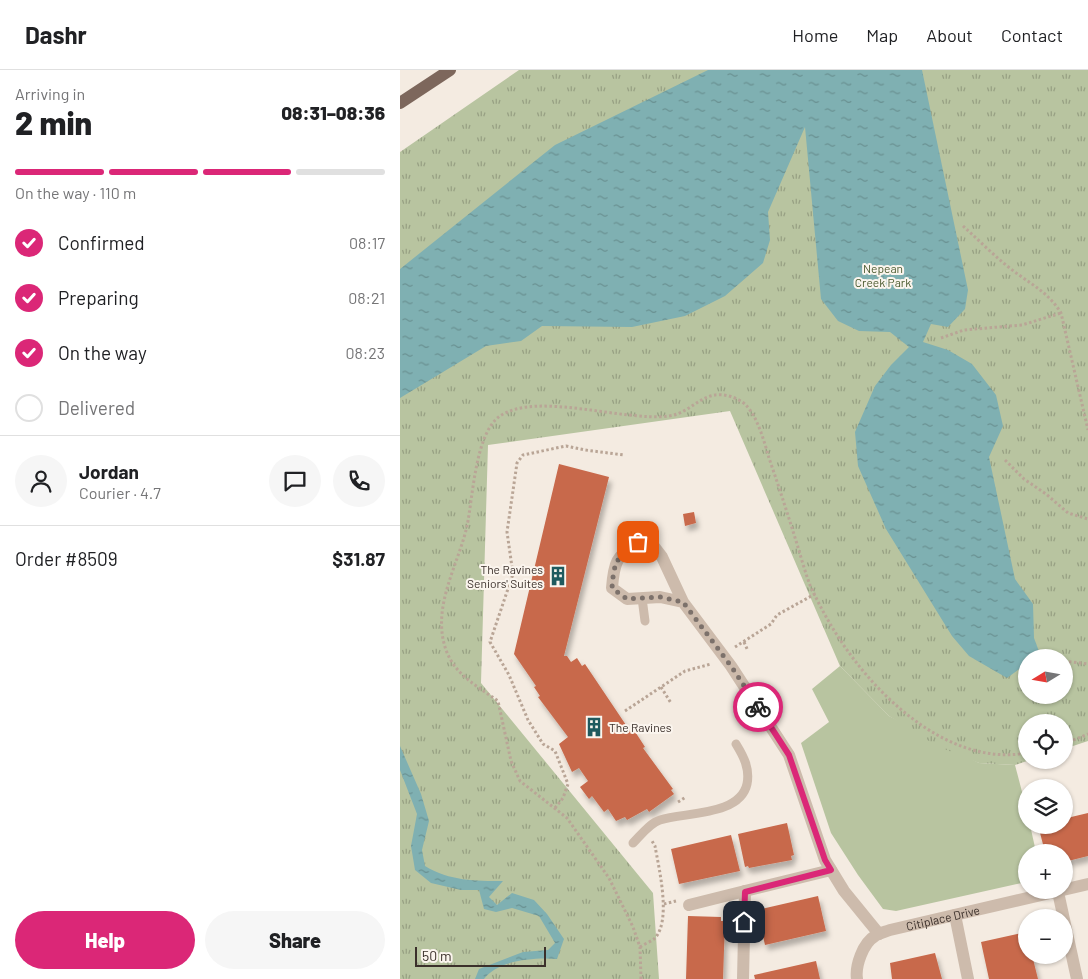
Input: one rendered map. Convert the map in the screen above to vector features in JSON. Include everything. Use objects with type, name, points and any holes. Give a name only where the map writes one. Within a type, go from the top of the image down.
[{"type":"main road","points":[[400,103],[445,71]]},
{"type":"street","points":[[683,602],[660,597],[627,599],[612,588],[614,564],[623,552],[638,542],[652,544],[662,557],[683,602],[731,666],[789,755],[825,860],[844,891],[879,934],[874,936],[865,947],[859,961],[857,979]]},
{"type":"street","points":[[689,905],[831,870]]},
{"type":"street","name":"Citiplace Drive","points":[[1073,888],[1088,884]]},
{"type":"street","points":[[743,979],[745,892]]},
{"type":"street","name":"Citiplace Drive","points":[[879,934],[1026,899]]},
{"type":"street","points":[[1059,899],[1076,979]]},
{"type":"street","points":[[954,915],[968,979]]},
{"type":"lane","points":[[642,598],[644,621]]},
{"type":"lane","points":[[633,842],[658,821],[734,804],[741,798],[748,777],[743,755],[736,744]]},
{"type":"path","points":[[963,226],[1018,275],[1038,287],[1053,301],[1061,313],[1088,430]]},
{"type":"path","points":[[941,338],[964,330],[1022,326],[1061,313]]},
{"type":"path","points":[[555,808],[563,798],[568,784],[555,751],[543,744],[528,720],[509,675],[490,642],[514,574],[507,532],[517,463],[523,455],[566,446],[624,455]]},
{"type":"path","points":[[1005,460],[1024,479],[1046,494],[1068,513],[1088,519]]},
{"type":"path","points":[[744,642],[748,651]]},
{"type":"path","points":[[1073,662],[1088,664]]},
{"type":"path","points":[[661,688],[671,703]]},
{"type":"path","points":[[1073,740],[1088,734]]},
{"type":"path","points":[[640,947],[655,939],[661,922],[664,904],[655,846],[646,830]]},
{"type":"green space","name":"Nepean Creek Park","points":[[519,70],[1088,70],[1088,741],[1073,746],[1073,714],[1018,714],[1018,764],[979,763],[937,746],[889,716],[840,666],[730,411],[488,445],[481,683],[653,893],[659,979],[400,979],[400,152]]},
{"type":"green space","points":[[840,666],[889,716],[979,763],[1015,765],[1019,779],[1018,834],[1032,834],[1034,844],[1018,844],[1018,884],[896,911],[883,909],[831,833],[801,743],[829,722],[812,689]]},
{"type":"water","points":[[708,70],[922,70],[968,290],[965,309],[948,327],[931,324],[923,342],[948,350],[972,364],[996,395],[1003,426],[989,457],[1015,579],[1033,604],[1034,638],[1038,649],[1018,649],[1018,670],[1007,678],[969,656],[952,636],[886,529],[858,466],[855,432],[875,386],[891,365],[909,347],[890,332],[859,331],[838,321],[821,299],[805,127],[768,212],[770,240],[763,263],[725,296],[685,316],[632,327],[542,326],[521,341],[486,346],[400,398],[400,269],[555,145]]},
{"type":"water","points":[[400,746],[421,794],[429,821],[422,850],[425,866],[453,877],[503,881],[489,897],[497,905],[512,893],[534,900],[547,914],[564,939],[557,959],[518,961],[498,968],[484,979],[475,979],[479,969],[523,952],[548,950],[555,943],[539,916],[512,908],[496,912],[484,909],[479,890],[461,890],[431,883],[415,870],[411,846],[417,814],[400,770]]},
{"type":"building","points":[[559,464],[609,477],[564,656],[567,656],[571,662],[577,658],[582,666],[585,664],[630,731],[634,730],[645,747],[643,748],[673,789],[671,790],[674,794],[649,812],[647,809],[627,820],[625,817],[616,821],[608,809],[604,812],[592,796],[589,799],[580,787],[588,781],[579,768],[572,772],[559,744],[568,737],[538,697],[540,696],[534,687],[536,686],[514,654]]},
{"type":"building","points":[[694,512],[696,523],[685,526],[683,514]]},
{"type":"building","points":[[1088,813],[1088,856],[1073,860],[1073,844],[1043,844],[1040,834],[1073,834],[1073,817]]},
{"type":"building","points":[[787,823],[794,855],[791,856],[792,860],[749,868],[748,866],[745,867],[738,834]]},
{"type":"building","points":[[731,835],[740,871],[679,884],[671,849]]},
{"type":"building","points":[[818,896],[826,931],[765,945],[757,910]]},
{"type":"building","points":[[688,916],[721,917],[721,921],[725,921],[723,979],[686,979]]},
{"type":"building","points":[[1018,934],[1018,964],[1034,964],[1038,979],[989,979],[981,942]]},
{"type":"building","points":[[935,953],[942,979],[892,979],[890,963]]},
{"type":"building","points":[[816,961],[820,979],[755,979],[754,975]]},
{"type":"way so far","points":[[638,542],[623,552],[614,564],[612,588],[627,599],[660,597],[683,602],[731,666],[758,707]]},
{"type":"place","name":"The Ravines Seniors' Suites","points":[[558,576]]},
{"type":"place","name":"The Ravines","points":[[594,727]]},
{"type":"route","points":[[744,922],[745,892],[831,870],[825,860],[813,828],[789,755],[758,707]]}]
